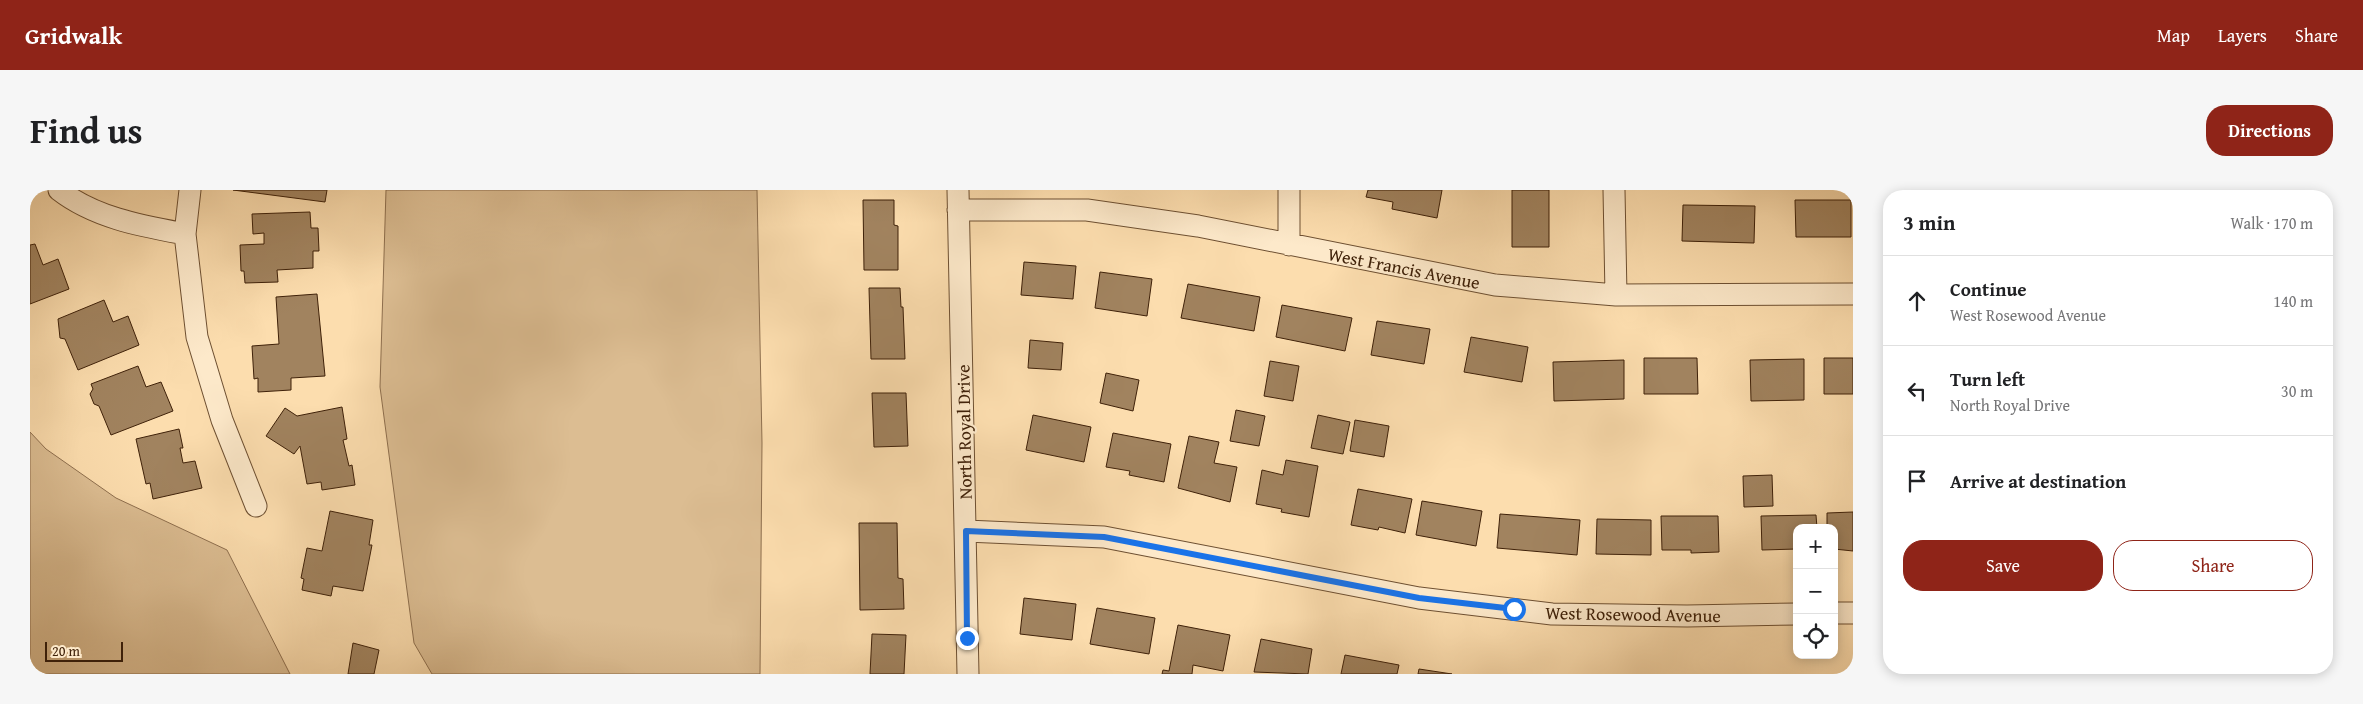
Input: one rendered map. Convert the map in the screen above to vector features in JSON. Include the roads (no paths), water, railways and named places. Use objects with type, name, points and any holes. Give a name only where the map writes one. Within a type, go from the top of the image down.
[{"type":"street","points":[[59,190],[76,203],[134,224],[185,234]]},
{"type":"street","points":[[190,190],[185,234],[197,337],[222,420],[256,506]]},
{"type":"street","points":[[1288,190],[1289,246]]},
{"type":"street","points":[[1614,190],[1616,295]]},
{"type":"street","name":"West Francis Avenue","points":[[958,200],[1088,210],[1198,226],[1289,246],[1495,285],[1616,295],[1853,294]]},
{"type":"street","name":"North Royal Drive","points":[[958,200],[968,674]]},
{"type":"street","name":"West Rosewood Avenue","points":[[966,531],[1104,537],[1419,598],[1552,614],[1687,616],[1793,614]]},
{"type":"street","points":[[1838,613],[1853,613]]}]
